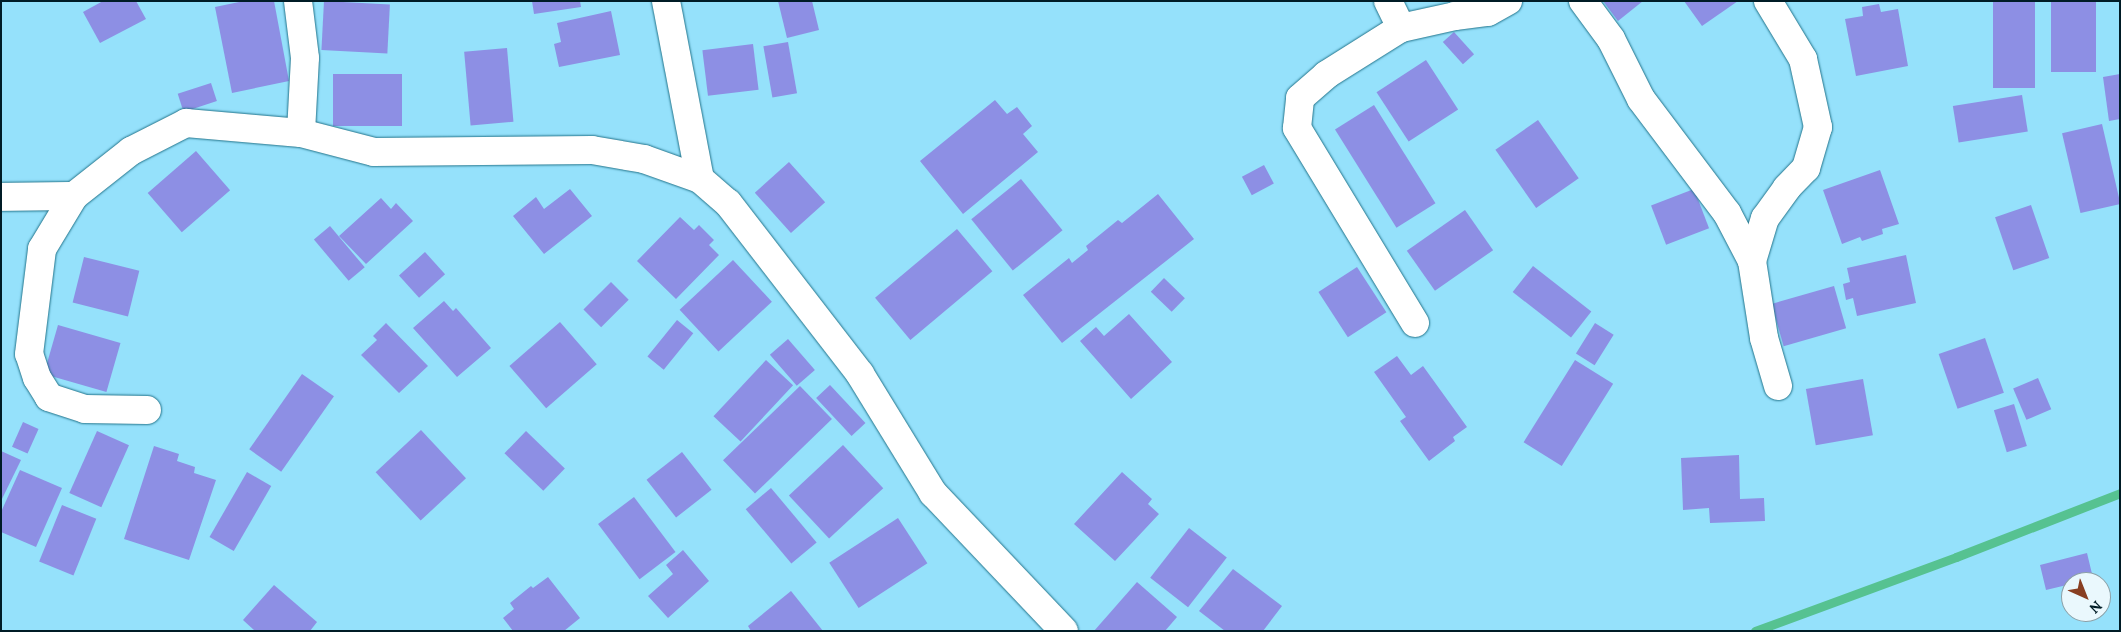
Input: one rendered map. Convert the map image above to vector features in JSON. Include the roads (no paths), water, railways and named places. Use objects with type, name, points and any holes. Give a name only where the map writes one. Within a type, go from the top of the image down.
[{"type":"street","points":[[298,1],[305,58],[301,133]]},
{"type":"street","points":[[666,1],[700,179]]},
{"type":"street","points":[[1388,1],[1401,28]]},
{"type":"street","points":[[1415,323],[1297,128],[1300,98],[1326,75],[1401,28],[1455,16],[1488,12],[1508,1]]},
{"type":"street","points":[[1583,1],[1611,39],[1641,99],[1727,213],[1752,261],[1764,338],[1778,386]]},
{"type":"street","points":[[1752,261],[1765,218],[1787,188],[1806,168],[1818,127],[1802,59],[1768,1]]},
{"type":"street","points":[[147,410],[85,409],[49,397],[37,378],[29,354],[42,249],[74,196],[132,151],[186,123],[301,133],[374,152],[592,150],[644,158],[700,179],[728,203],[761,249],[796,289],[860,374],[933,494],[1064,631]]},
{"type":"street","points":[[1,197],[74,196]]},
{"type":"waterway","points":[[1755,631],[1956,557],[2120,493]]}]
